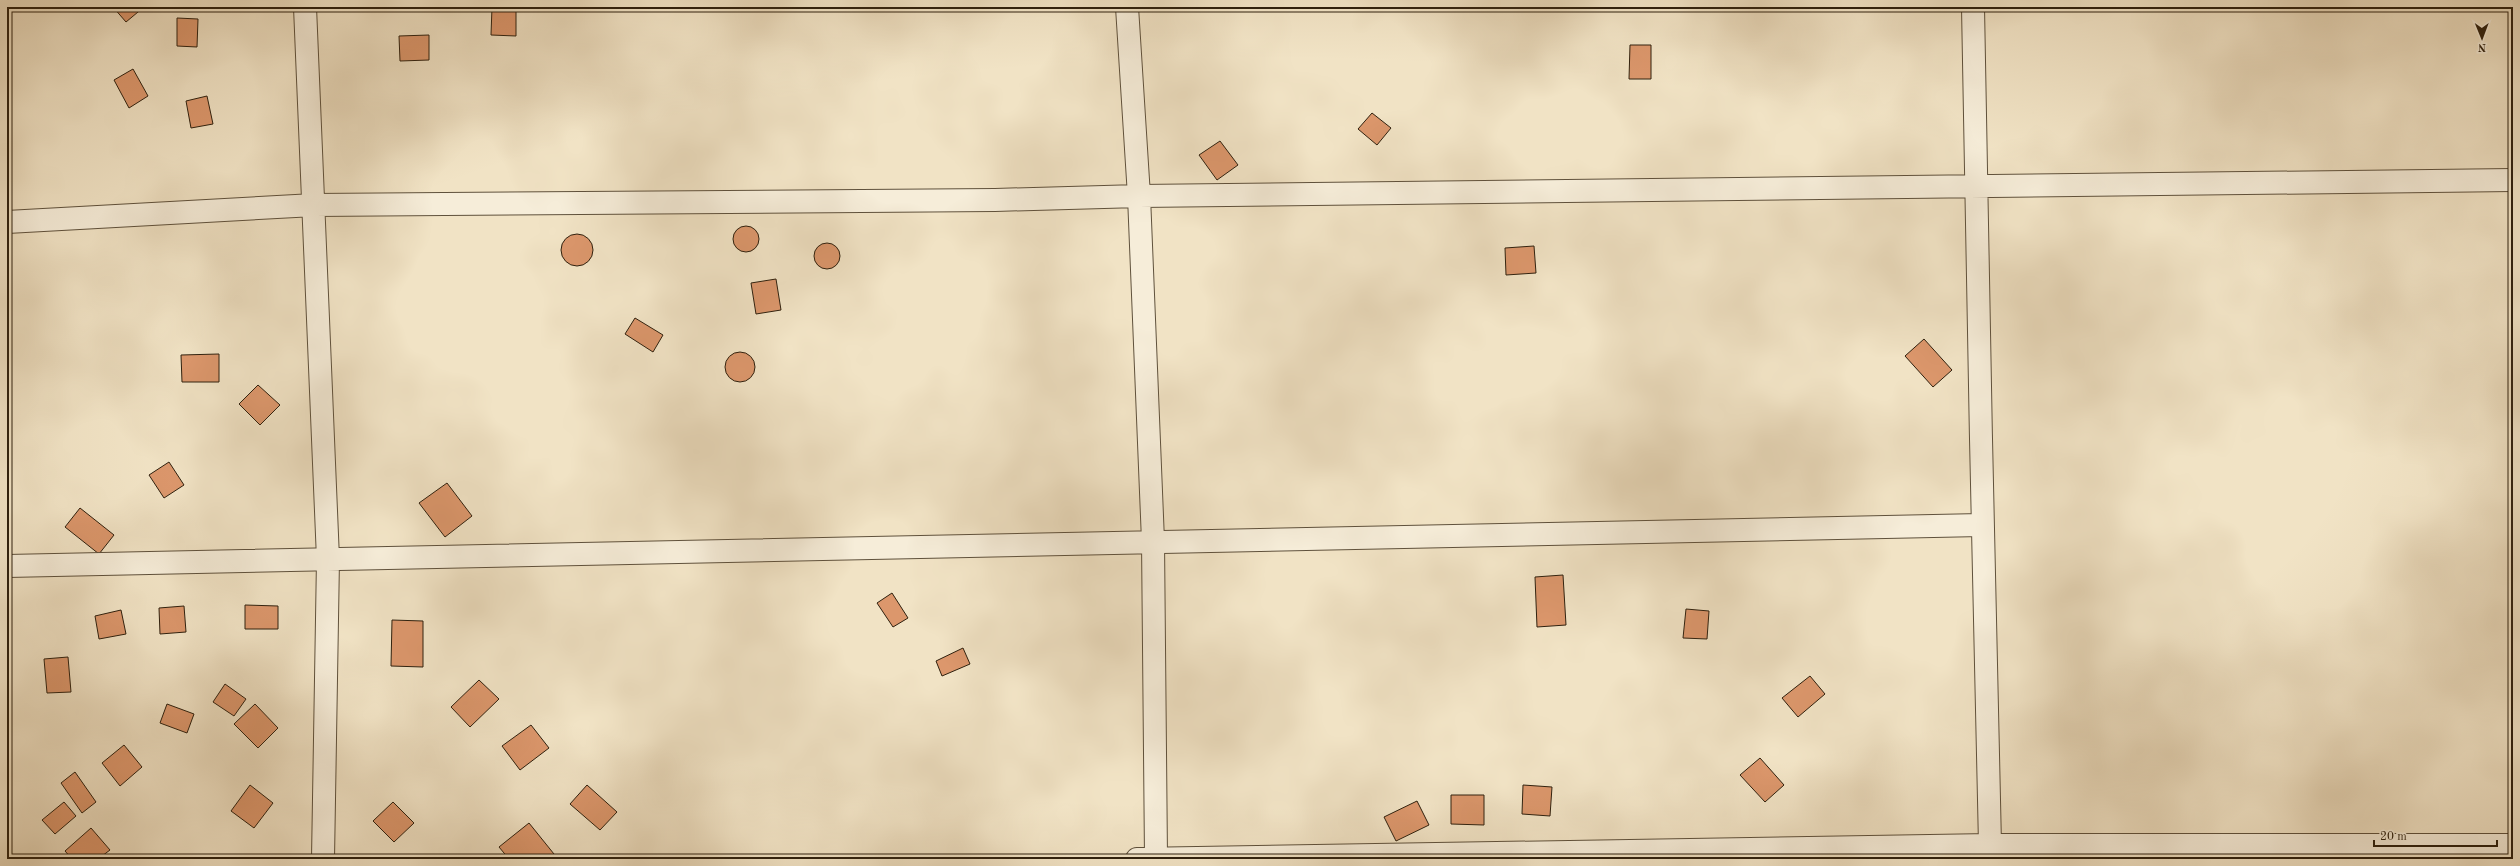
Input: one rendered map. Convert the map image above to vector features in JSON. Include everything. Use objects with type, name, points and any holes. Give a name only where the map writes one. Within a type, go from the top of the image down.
[{"type":"street","points":[[305,7],[328,559],[323,859]]},
{"type":"street","points":[[1127,7],[1139,196],[1153,540],[1146,858],[1986,852],[2513,845]]},
{"type":"street","points":[[1973,7],[1977,187],[1986,852]]},
{"type":"street","points":[[7,222],[314,205],[987,200],[1139,196],[2513,180]]},
{"type":"street","points":[[7,566],[1153,540],[1981,525]]},
{"type":"building","points":[[113,7],[144,7],[126,22]]},
{"type":"building","points":[[492,7],[516,7],[516,36],[491,35]]},
{"type":"building","points":[[177,18],[198,19],[197,47],[177,46]]},
{"type":"building","points":[[429,35],[429,60],[400,61],[399,36]]},
{"type":"building","points":[[1630,45],[1651,45],[1651,79],[1629,79]]},
{"type":"building","points":[[133,69],[148,96],[129,108],[114,80]]},
{"type":"building","points":[[207,96],[213,124],[191,128],[186,101]]},
{"type":"building","points":[[1372,113],[1391,128],[1377,145],[1358,129]]},
{"type":"building","points":[[1220,141],[1238,165],[1217,180],[1199,155]]},
{"type":"building","points":[[746,226],[755,230],[759,239],[755,248],[746,252],[737,248],[733,239],[737,230]]},
{"type":"building","points":[[577,234],[588,239],[593,250],[588,261],[577,266],[566,261],[561,250],[566,239]]},
{"type":"building","points":[[827,243],[836,247],[840,256],[836,265],[827,269],[818,265],[814,256],[818,247]]},
{"type":"building","points":[[1534,246],[1536,273],[1506,275],[1505,248]]},
{"type":"building","points":[[776,279],[781,310],[756,314],[751,283]]},
{"type":"building","points":[[635,318],[663,335],[653,352],[625,334]]},
{"type":"building","points":[[1924,339],[1952,370],[1933,387],[1905,356]]},
{"type":"building","points":[[740,352],[750,357],[755,367],[750,377],[740,382],[730,377],[725,367],[730,357]]},
{"type":"building","points":[[219,354],[219,382],[182,382],[181,355]]},
{"type":"building","points":[[258,385],[280,405],[260,425],[239,404]]},
{"type":"building","points":[[169,462],[184,485],[164,498],[149,475]]},
{"type":"building","points":[[447,483],[472,516],[445,537],[419,503]]},
{"type":"building","points":[[80,508],[114,535],[99,554],[65,527]]},
{"type":"building","points":[[1563,575],[1566,625],[1537,627],[1535,577]]},
{"type":"building","points":[[892,593],[908,618],[893,627],[877,603]]},
{"type":"building","points":[[245,605],[278,606],[278,629],[245,629]]},
{"type":"building","points":[[184,606],[186,632],[160,634],[159,608]]},
{"type":"building","points":[[1686,609],[1709,611],[1707,639],[1683,638]]},
{"type":"building","points":[[121,610],[126,634],[99,639],[95,616]]},
{"type":"building","points":[[392,620],[423,621],[423,667],[391,666]]},
{"type":"building","points":[[963,648],[970,664],[942,676],[936,661]]},
{"type":"building","points":[[68,657],[71,692],[47,693],[44,659]]},
{"type":"building","points":[[1810,676],[1825,694],[1798,717],[1782,698]]},
{"type":"building","points":[[479,680],[499,699],[470,727],[451,707]]},
{"type":"building","points":[[225,684],[246,699],[234,716],[213,702]]},
{"type":"building","points":[[167,704],[194,714],[187,733],[160,723]]},
{"type":"building","points":[[255,704],[278,728],[258,748],[234,724]]},
{"type":"building","points":[[531,725],[549,748],[520,770],[502,746]]},
{"type":"building","points":[[124,745],[142,767],[120,786],[102,763]]},
{"type":"building","points":[[1760,758],[1784,785],[1765,802],[1740,775]]},
{"type":"building","points":[[75,772],[96,802],[82,813],[61,783]]},
{"type":"building","points":[[250,785],[273,803],[254,828],[231,811]]},
{"type":"building","points":[[587,785],[617,812],[600,830],[570,804]]},
{"type":"building","points":[[1523,785],[1552,787],[1550,816],[1522,814]]},
{"type":"building","points":[[1451,795],[1484,795],[1484,825],[1451,824]]},
{"type":"building","points":[[1417,801],[1429,825],[1396,841],[1384,817]]},
{"type":"building","points":[[64,802],[76,816],[55,834],[42,820]]},
{"type":"building","points":[[393,802],[414,823],[394,842],[373,821]]},
{"type":"building","points":[[529,823],[554,854],[548,859],[509,859],[499,847]]},
{"type":"building","points":[[91,828],[110,850],[98,859],[72,859],[65,851]]}]
